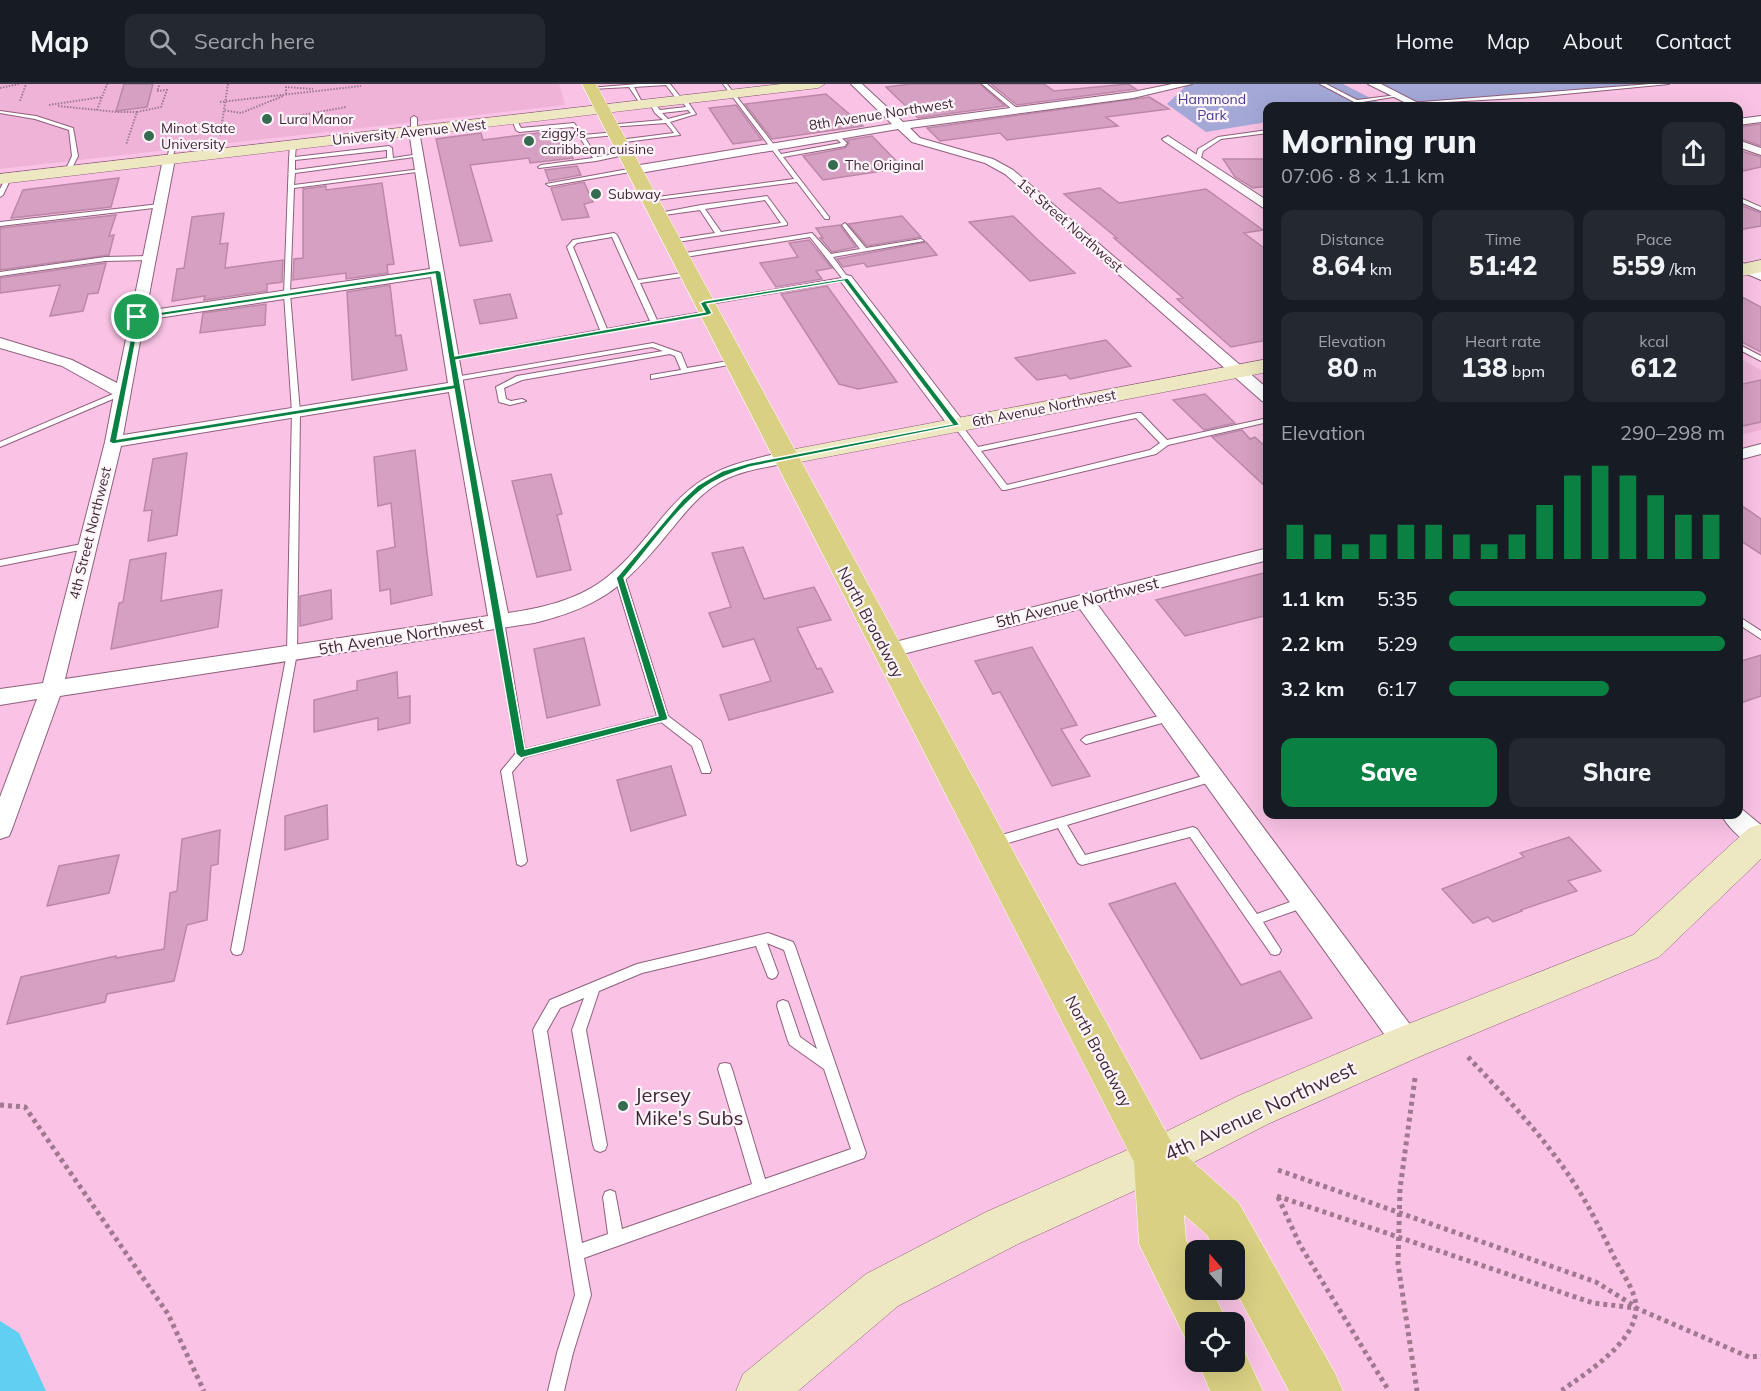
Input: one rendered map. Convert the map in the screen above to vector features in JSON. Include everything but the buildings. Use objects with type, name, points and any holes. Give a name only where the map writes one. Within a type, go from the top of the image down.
[{"type":"main road","name":"North Broadway","points":[[590,86],[1156,1159]]},
{"type":"main road","points":[[1156,1159],[1163,1244],[1197,1312]]},
{"type":"main road","points":[[1156,1159],[1223,1219],[1317,1391]]},
{"type":"main road","points":[[1227,1372],[1237,1391]]},
{"type":"street","name":"University Avenue West","points":[[4,178],[68,171],[171,152],[292,152],[414,124],[514,120],[618,139],[650,107],[685,102],[729,89],[818,84]]},
{"type":"street","name":"1st Street Northwest","points":[[856,84],[899,126],[922,142],[984,159],[1004,168],[1263,394]]},
{"type":"street","points":[[1116,84],[1133,95]]},
{"type":"street","name":"8th Avenue Northwest","points":[[618,139],[772,146],[899,126],[1133,95],[1187,84]]},
{"type":"street","points":[[1373,84],[1409,102]]},
{"type":"street","points":[[1743,121],[1761,118]]},
{"type":"street","points":[[414,124],[456,383],[499,621]]},
{"type":"street","points":[[1168,139],[1263,204]]},
{"type":"street","points":[[1743,145],[1761,152]]},
{"type":"street","name":"4th Street Northwest","points":[[0,829],[52,689],[113,442],[171,152]]},
{"type":"street","points":[[137,317],[438,272]]},
{"type":"street","points":[[846,279],[957,425]]},
{"type":"street","points":[[0,343],[67,363],[123,393]]},
{"type":"street","name":"6th Avenue Northwest","points":[[785,458],[1263,366]]},
{"type":"street","points":[[113,442],[456,383]]},
{"type":"street","points":[[1743,453],[1761,449]]},
{"type":"street","points":[[1743,456],[1761,466]]},
{"type":"street","name":"5th Avenue Northwest","points":[[0,697],[499,621],[576,606],[609,588],[620,578],[684,502],[701,487],[736,468],[785,458]]},
{"type":"street","name":"5th Avenue Northwest","points":[[887,651],[1263,555]]},
{"type":"street","points":[[1084,600],[1304,902],[1411,1060]]},
{"type":"street","points":[[1739,819],[1760,838]]},
{"type":"street","name":"4th Avenue Northwest","points":[[760,1391],[882,1290],[1002,1228],[1156,1159],[1253,1110],[1411,1060],[1646,946],[1760,838]]},
{"type":"lane","points":[[549,184],[618,139],[666,121],[694,114],[666,84],[590,86]]},
{"type":"lane","points":[[984,84],[1016,110]]},
{"type":"lane","points":[[1322,84],[1356,102],[1397,96]]},
{"type":"lane","points":[[1454,102],[1667,84]]},
{"type":"lane","points":[[582,137],[618,139],[678,134],[631,86]]},
{"type":"lane","points":[[729,89],[827,218]]},
{"type":"lane","points":[[0,112],[36,118],[71,129],[75,156],[68,171]]},
{"type":"lane","points":[[514,120],[519,130],[574,125],[596,159]]},
{"type":"lane","points":[[1198,160],[1200,150],[1220,138],[1263,132]]},
{"type":"lane","points":[[780,156],[845,144],[837,136]]},
{"type":"lane","points":[[541,166],[596,159],[618,139]]},
{"type":"lane","points":[[237,950],[292,653],[296,412],[286,294],[292,152],[389,148],[390,159]]},
{"type":"lane","points":[[292,172],[390,159],[420,163]]},
{"type":"lane","points":[[291,187],[420,163]]},
{"type":"lane","points":[[0,195],[4,178]]},
{"type":"lane","points":[[653,207],[798,180]]},
{"type":"lane","points":[[653,207],[701,207],[767,198],[785,224],[719,234],[675,249]]},
{"type":"lane","points":[[1743,201],[1761,209]]},
{"type":"lane","points":[[0,224],[160,206]]},
{"type":"lane","points":[[701,207],[719,234]]},
{"type":"lane","points":[[845,225],[864,250]]},
{"type":"lane","points":[[604,331],[570,247],[575,241],[614,235],[654,322]]},
{"type":"lane","points":[[452,359],[654,322],[706,308],[846,279],[812,235],[675,249]]},
{"type":"lane","points":[[829,256],[921,241]]},
{"type":"lane","points":[[0,274],[105,259],[149,258]]},
{"type":"lane","points":[[636,282],[688,274]]},
{"type":"lane","points":[[456,383],[653,345],[678,355],[685,371]]},
{"type":"lane","points":[[1743,349],[1761,359]]},
{"type":"lane","points":[[522,401],[510,403],[502,400],[500,387],[520,378],[672,352]]},
{"type":"lane","points":[[654,377],[734,362]]},
{"type":"lane","points":[[0,445],[123,393]]},
{"type":"lane","points":[[976,450],[1137,416],[1165,442]]},
{"type":"lane","points":[[957,425],[1005,488],[1153,452],[1165,442],[1263,421]]},
{"type":"lane","points":[[0,563],[87,546]]},
{"type":"lane","points":[[620,578],[663,718],[697,744],[706,770]]},
{"type":"lane","points":[[499,621],[521,754]]},
{"type":"lane","points":[[1743,623],[1761,636]]},
{"type":"lane","points":[[1086,740],[1168,717]]},
{"type":"lane","points":[[521,861],[506,771],[521,754],[663,718]]},
{"type":"lane","points":[[989,844],[1213,777]]},
{"type":"lane","points":[[1060,822],[1082,860],[1193,832],[1275,950]]},
{"type":"lane","points":[[1255,920],[1304,902]]},
{"type":"lane","points":[[556,1391],[583,1295],[576,1252],[540,1030],[555,1004],[641,969],[768,938],[789,946],[859,1153],[576,1252]]},
{"type":"lane","points":[[760,940],[772,973]]},
{"type":"lane","points":[[594,988],[579,1030],[600,1145]]},
{"type":"lane","points":[[783,1006],[795,1041],[829,1065]]},
{"type":"lane","points":[[725,1069],[760,1188]]},
{"type":"lane","points":[[610,1197],[616,1239]]},
{"type":"path","points":[[0,88],[5,85],[19,84]]},
{"type":"path","points":[[19,105],[26,84]]},
{"type":"path","points":[[97,110],[106,84]]},
{"type":"path","points":[[102,97],[44,106],[97,110],[116,114],[137,112],[161,107],[167,90],[157,91],[160,84]]},
{"type":"path","points":[[228,84],[224,110],[241,113],[287,94]]},
{"type":"path","points":[[220,102],[359,86]]},
{"type":"path","points":[[287,94],[286,87],[323,90]]},
{"type":"path","points":[[291,117],[346,107]]},
{"type":"path","points":[[125,149],[137,112]]},
{"type":"path","points":[[1468,1057],[1520,1112],[1549,1148],[1586,1202],[1621,1271],[1636,1308],[1630,1329],[1606,1358],[1562,1391]]},
{"type":"path","points":[[1411,1060],[1400,1189],[1398,1264],[1417,1391]]},
{"type":"path","points":[[0,1105],[25,1107],[168,1314],[204,1391]]},
{"type":"path","points":[[1278,1170],[1596,1282],[1636,1308],[1749,1357],[1761,1356]]},
{"type":"path","points":[[1389,1391],[1300,1245],[1277,1196],[1593,1303],[1636,1308]]},
{"type":"shaded area","name":"Minot State University","points":[[0,84],[559,84],[565,105],[0,169]]},
{"type":"shaded area","points":[[1743,360],[1761,370],[1761,430],[1743,434]]},
{"type":"shaded area","points":[[0,1321],[19,1333],[46,1391],[0,1391]]},
{"type":"green space","name":"Hammond Park","points":[[1188,84],[1343,84],[1378,102],[1263,102],[1263,123],[1206,132],[1167,104]]},
{"type":"green space","points":[[1373,84],[1660,84],[1602,91],[1410,102]]},
{"type":"place","name":"Lura Manor","points":[[267,119]]},
{"type":"place","name":"Minot State University","points":[[149,136]]},
{"type":"place","name":"ziggy's caribbean cuisine","points":[[529,141]]},
{"type":"place","name":"The Original","points":[[833,165]]},
{"type":"place","name":"Subway","points":[[596,194]]},
{"type":"place","name":"Jersey Mike's Subs","points":[[623,1106]]},
{"type":"route","points":[[137,317],[113,442],[457,386],[452,359],[709,313],[704,303],[846,279],[957,425],[736,468],[701,487],[684,502],[620,578],[663,718],[521,754],[466,444],[452,359],[438,272],[137,317]]}]
